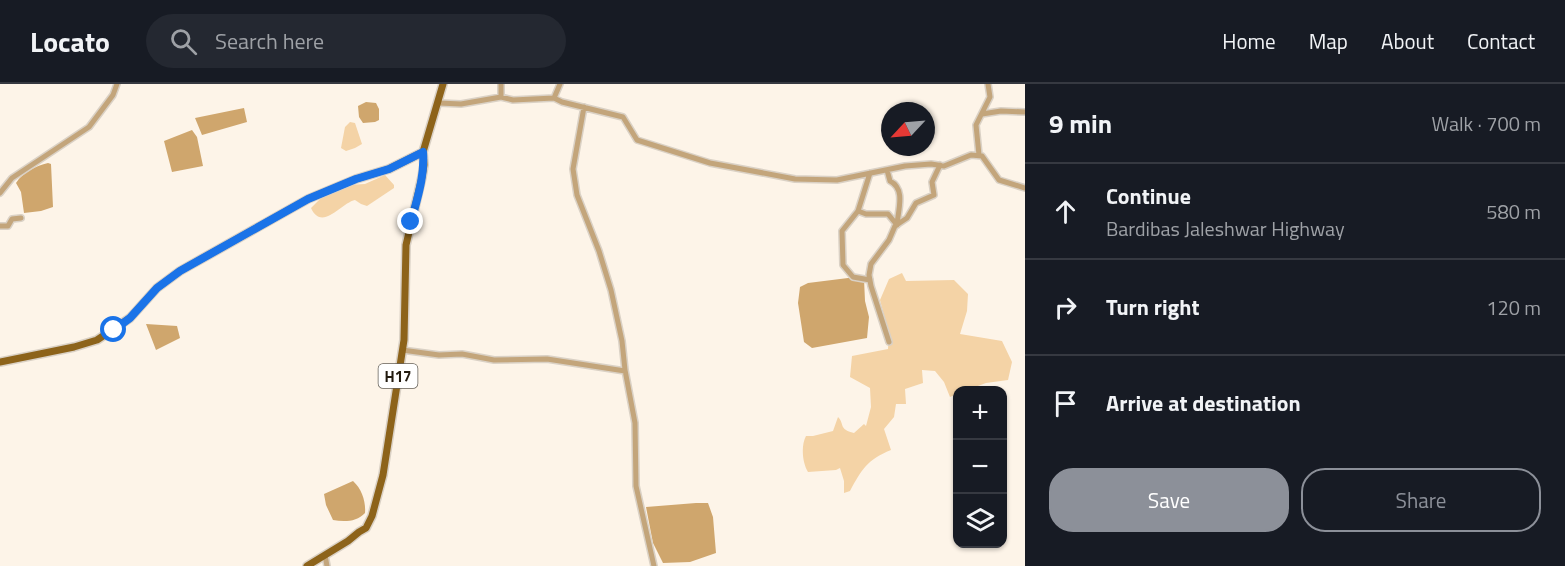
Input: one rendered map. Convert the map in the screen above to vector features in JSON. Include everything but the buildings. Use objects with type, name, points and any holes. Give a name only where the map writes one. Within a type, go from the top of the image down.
[{"type":"main road","points":[[0,362],[98,340],[130,318],[157,288],[187,266],[308,199],[356,179],[389,169],[423,152],[443,84]]},
{"type":"main road","name":"H17","points":[[307,566],[366,528],[372,516],[382,475],[402,350],[406,245],[422,177],[423,152]]},
{"type":"street","points":[[0,193],[12,178],[89,127],[113,95],[117,84]]},
{"type":"street","points":[[501,84],[501,97]]},
{"type":"street","points":[[554,98],[560,84]]},
{"type":"street","points":[[979,155],[976,125],[990,97],[987,84]]},
{"type":"street","points":[[439,103],[461,104],[501,97],[520,100],[554,98],[623,117],[637,140],[710,163],[795,179],[837,180],[931,164],[944,166],[971,155],[979,155],[999,180],[1025,188]]},
{"type":"street","points":[[584,107],[573,169],[577,195],[611,290],[622,342],[635,423],[636,486],[654,566]]},
{"type":"street","points":[[982,114],[1001,111],[1025,112]]},
{"type":"street","points":[[889,342],[870,280],[871,264],[889,240],[894,226],[908,218],[914,204],[933,195],[932,182],[940,165]]},
{"type":"street","points":[[887,170],[890,181],[900,192],[897,225]]},
{"type":"street","points":[[870,173],[858,211],[842,231],[843,265],[853,277],[870,280]]},
{"type":"street","points":[[858,211],[866,214],[888,214],[897,225]]},
{"type":"street","points":[[0,226],[8,226],[12,219],[21,218]]},
{"type":"street","points":[[402,350],[439,355],[462,354],[494,360],[547,359],[625,370]]},
{"type":"street","points":[[325,555],[327,566]]},
{"type":"shaded area","points":[[366,102],[376,103],[379,109],[379,120],[363,123],[359,117],[358,106]]},
{"type":"shaded area","points":[[244,108],[247,122],[202,135],[195,118]]},
{"type":"shaded area","points":[[350,122],[355,123],[362,144],[346,151],[341,148],[345,127]]},
{"type":"shaded area","points":[[192,130],[197,137],[203,166],[172,172],[164,141]]},
{"type":"shaded area","points":[[51,164],[53,207],[24,213],[21,192],[16,183],[30,170]]},
{"type":"shaded area","points":[[385,175],[394,188],[367,206],[355,200],[326,217],[315,215],[311,208],[324,195],[348,185],[365,184]]},
{"type":"shaded area","points":[[902,273],[906,281],[954,280],[968,294],[967,311],[960,334],[1002,341],[1012,362],[1008,380],[978,386],[953,386],[953,396],[950,397],[944,382],[935,371],[922,370],[923,383],[905,389],[906,404],[896,404],[894,417],[884,429],[891,450],[871,462],[862,471],[850,491],[844,493],[844,481],[840,468],[808,472],[803,459],[804,440],[806,436],[833,431],[838,417],[844,428],[854,433],[864,424],[866,426],[871,407],[870,388],[850,377],[852,356],[888,349],[889,334],[880,300],[889,279]]},
{"type":"shaded area","points":[[848,278],[864,279],[865,301],[869,317],[867,338],[812,348],[804,342],[798,303],[800,287],[808,283]]},
{"type":"shaded area","points":[[146,324],[177,326],[180,338],[156,350]]},
{"type":"shaded area","points":[[353,481],[363,496],[365,513],[350,521],[333,520],[324,494]]},
{"type":"shaded area","points":[[708,503],[713,517],[716,553],[690,562],[663,563],[653,543],[646,507]]},
{"type":"route","points":[[114,330],[130,318],[157,288],[180,271],[308,199],[356,179],[389,169],[423,152],[422,177],[411,222]]}]
